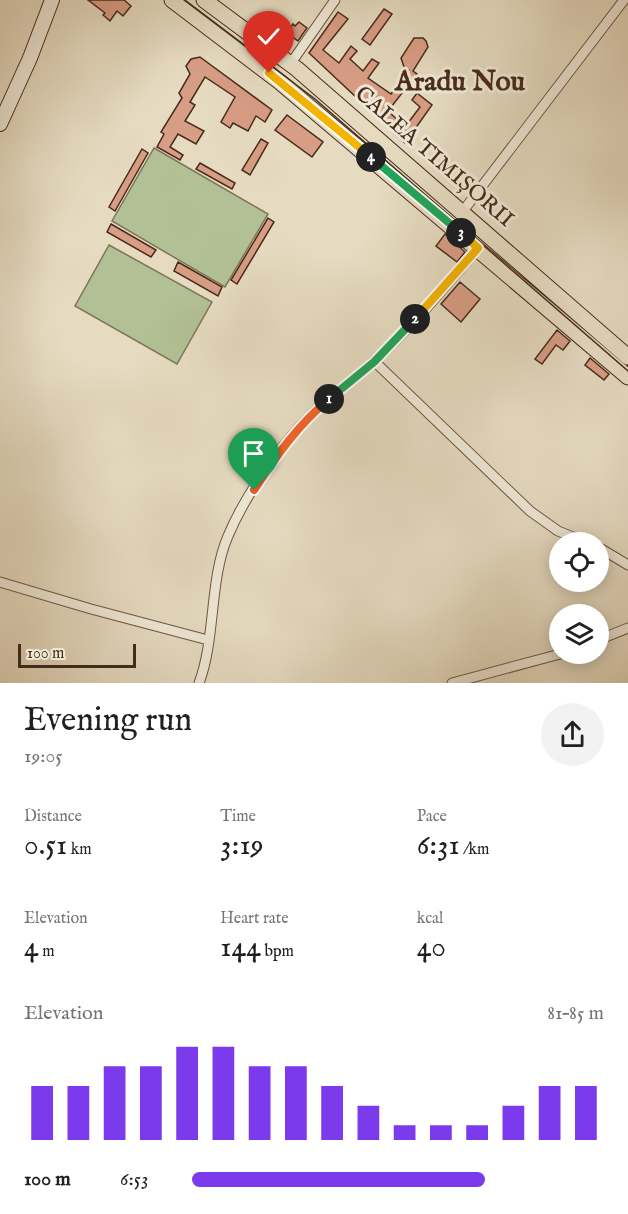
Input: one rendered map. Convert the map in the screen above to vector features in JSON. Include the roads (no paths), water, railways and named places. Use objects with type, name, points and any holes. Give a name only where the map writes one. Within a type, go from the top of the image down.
[{"type":"main road","name":"CALEA TIMIȘORII","points":[[172,0],[280,82],[628,377]]},
{"type":"main road","name":"CALEA TIMIȘORII","points":[[204,0],[291,63],[628,357]]},
{"type":"street","points":[[0,124],[30,58],[52,0]]},
{"type":"street","points":[[291,63],[335,0]]},
{"type":"street","points":[[463,211],[624,0]]},
{"type":"street","points":[[199,683],[222,553],[233,525],[254,490],[281,448],[300,426],[374,362],[478,248]]},
{"type":"street","points":[[374,362],[530,511],[560,532]]},
{"type":"street","points":[[609,554],[628,565]]},
{"type":"street","points":[[0,582],[207,640]]},
{"type":"street","points":[[609,636],[628,628]]},
{"type":"street","points":[[453,683],[549,657]]},
{"type":"tram line","points":[[184,0],[315,99],[628,371]]},
{"type":"district","name":"Aradu Nou","points":[[460,82]]}]
